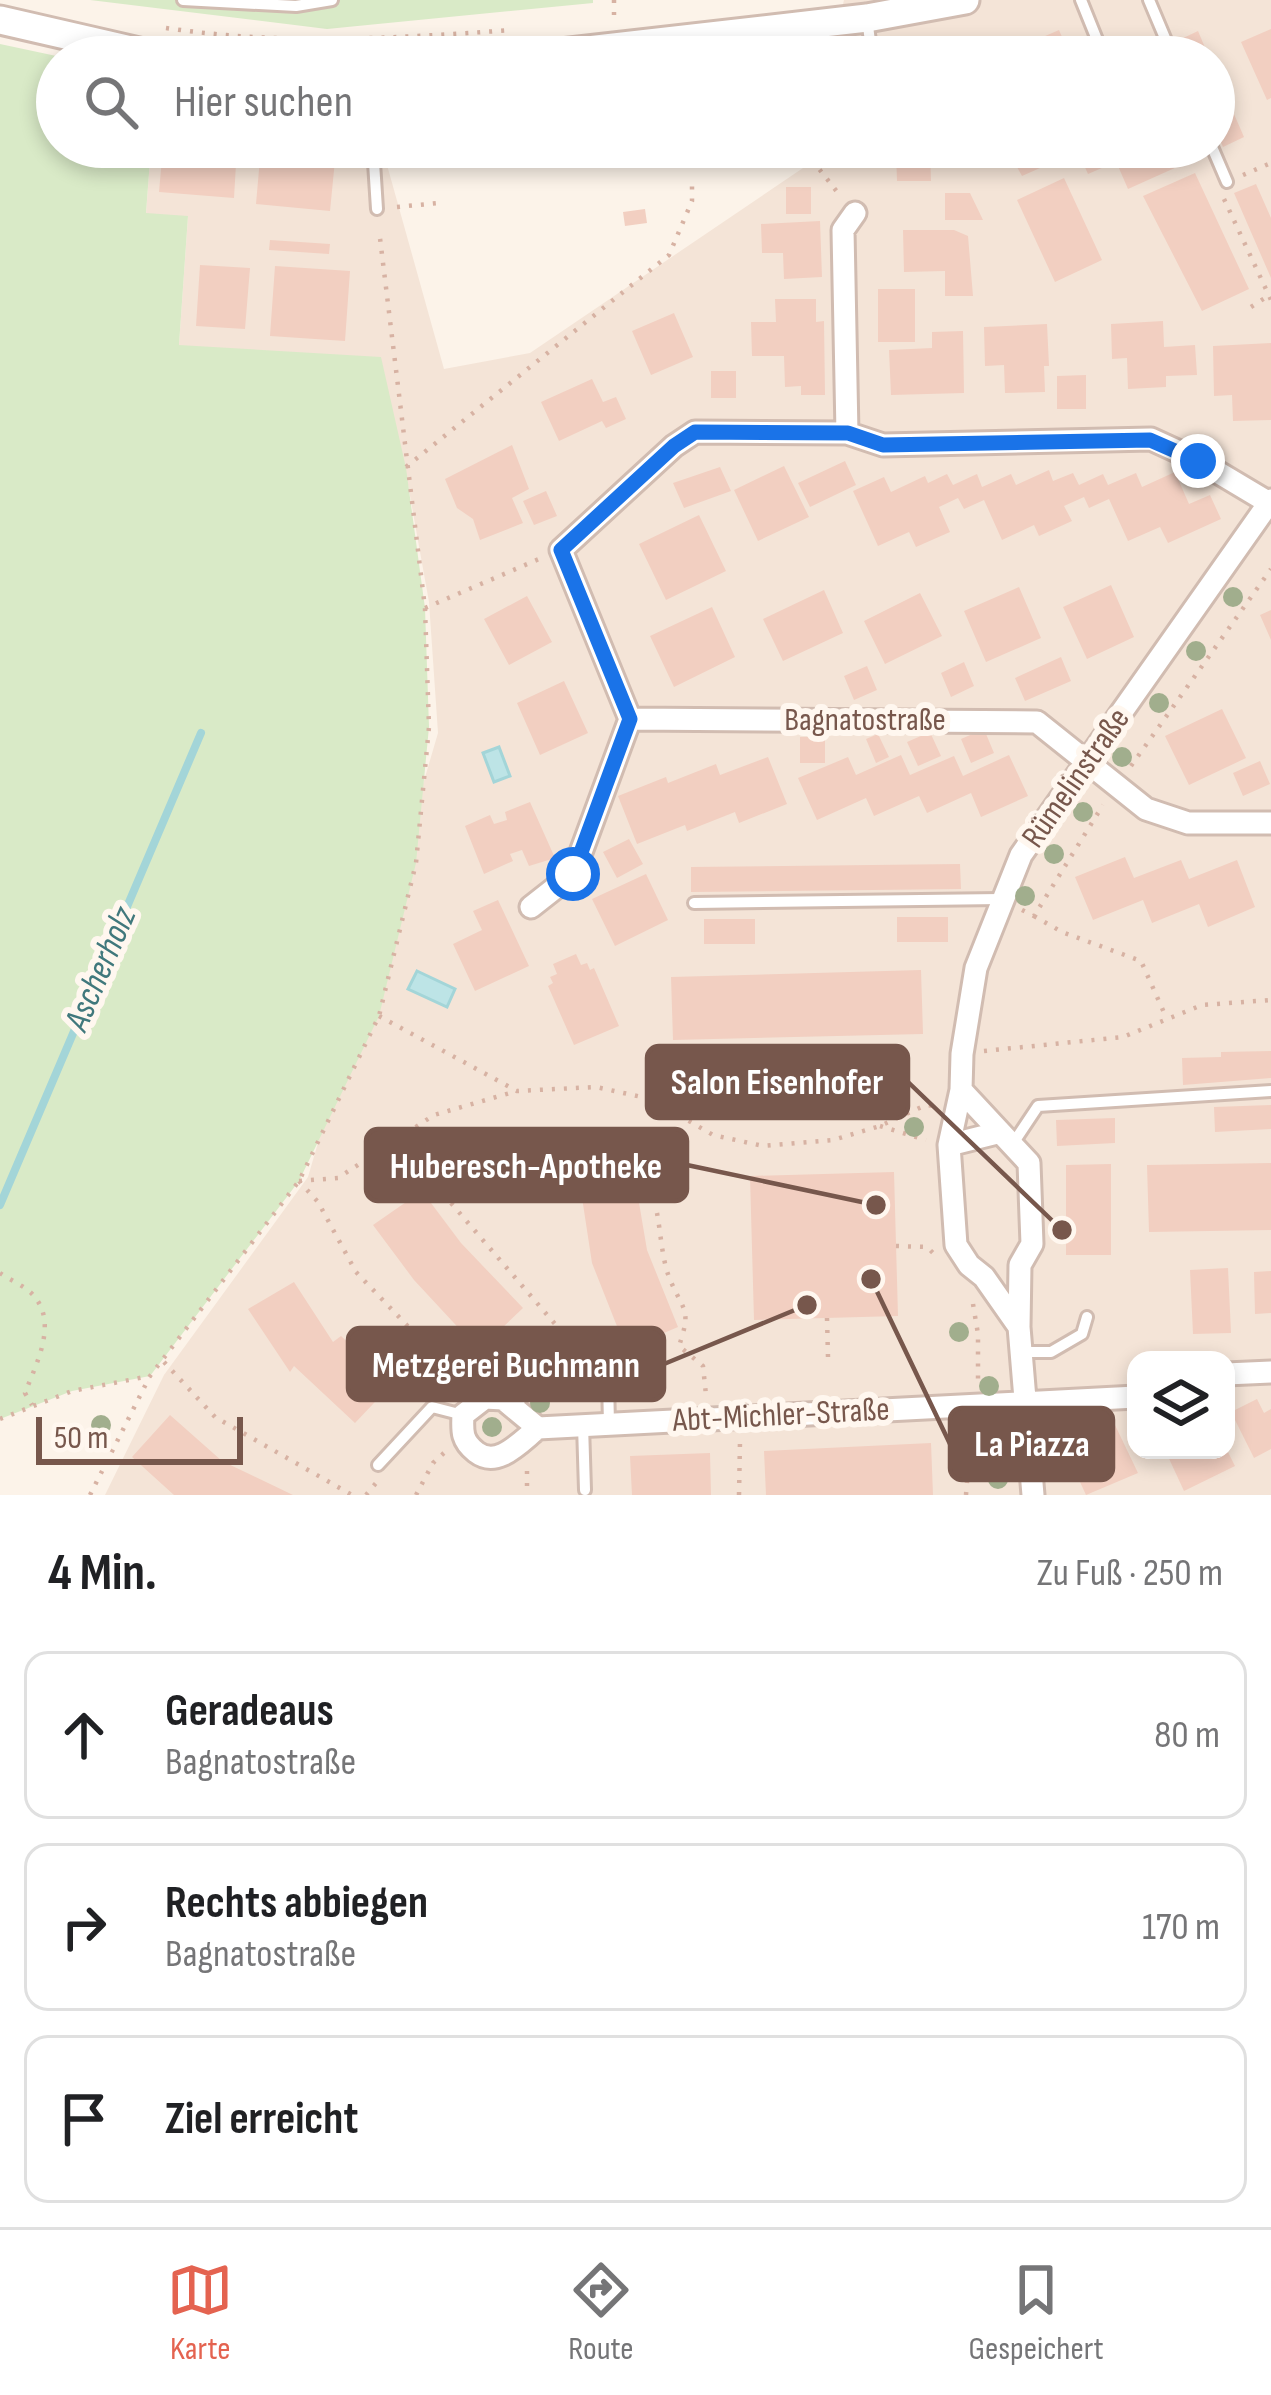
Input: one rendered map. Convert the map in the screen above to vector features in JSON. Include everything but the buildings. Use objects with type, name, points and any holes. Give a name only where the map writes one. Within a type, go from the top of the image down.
[{"type":"street","points":[[770,36],[965,0]]},
{"type":"street","points":[[0,20],[70,36]]},
{"type":"street","points":[[848,433],[843,230],[855,213]]},
{"type":"street","points":[[531,907],[573,874],[630,719],[561,550],[695,432],[848,433],[883,445],[1150,440],[1270,502]]},
{"type":"street","name":"Rümelinstraße","points":[[1018,1327],[984,1276],[969,1265],[956,1245],[949,1145],[976,968],[1022,855],[1270,502]]},
{"type":"street","name":"Bagnatostraße","points":[[630,719],[1037,722],[1146,809],[1187,824],[1271,823]]},
{"type":"street","name":"Rümelinstraße","points":[[959,1098],[1029,1163],[1032,1244],[1020,1264],[1018,1327],[1034,1495]]},
{"type":"street","points":[[949,1145],[1005,1138]]},
{"type":"street","points":[[984,1276],[1003,1274],[1020,1264]]},
{"type":"street","points":[[1235,1373],[1271,1372]]},
{"type":"street","name":"Abt-Michler-Straße","points":[[466,1418],[470,1448],[484,1457],[500,1456],[538,1428],[1127,1397]]},
{"type":"street","points":[[466,1418],[485,1398],[503,1399],[538,1428]]},
{"type":"lane","points":[[183,0],[296,6],[332,0]]},
{"type":"lane","points":[[1081,0],[1096,36]]},
{"type":"lane","points":[[1148,0],[1164,36]]},
{"type":"lane","points":[[867,18],[869,36]]},
{"type":"lane","points":[[375,168],[377,209]]},
{"type":"lane","points":[[1221,168],[1227,182]]},
{"type":"lane","points":[[694,903],[1001,898]]},
{"type":"lane","points":[[1005,1138],[1037,1106],[1271,1091]]},
{"type":"lane","points":[[1021,1352],[1051,1352],[1082,1334],[1087,1317]]},
{"type":"lane","points":[[514,1408],[556,1352]]},
{"type":"lane","points":[[600,1357],[608,1380],[609,1424]]},
{"type":"lane","points":[[378,1465],[432,1407],[466,1418]]},
{"type":"lane","points":[[583,1425],[585,1490]]},
{"type":"path","points":[[596,21],[614,18],[614,0]]},
{"type":"path","points":[[148,25],[233,36]]},
{"type":"path","points":[[1251,307],[1269,298],[1224,200],[1227,182],[1271,163]]},
{"type":"path","points":[[818,168],[855,213]]},
{"type":"path","points":[[406,467],[669,256],[692,202],[692,182]]},
{"type":"path","points":[[90,1495],[150,1376],[299,1181],[379,1016],[416,863],[429,727],[425,608],[377,209],[440,203]]},
{"type":"path","points":[[425,608],[561,550]]},
{"type":"path","points":[[1034,916],[1084,831],[1271,569]]},
{"type":"path","points":[[1001,898],[1062,932],[1141,961],[1166,1017]]},
{"type":"path","points":[[962,1054],[1124,1037],[1202,1005],[1271,1000]]},
{"type":"path","points":[[379,1016],[517,1090]]},
{"type":"path","points":[[299,1181],[338,1178],[434,1115],[517,1090],[596,1087],[651,1099],[713,1135],[763,1146],[833,1140],[959,1098]]},
{"type":"path","points":[[880,1126],[949,1145]]},
{"type":"path","points":[[299,1181],[318,1202],[356,1273],[413,1336],[460,1378],[466,1418],[416,1495]]},
{"type":"path","points":[[451,1203],[561,1331],[556,1352]]},
{"type":"path","points":[[657,1213],[670,1280],[686,1304],[687,1322],[679,1346],[703,1366],[707,1419]]},
{"type":"path","points":[[896,1246],[927,1247],[938,1258]]},
{"type":"path","points":[[0,1273],[34,1296],[44,1320],[43,1345],[25,1393],[32,1405]]},
{"type":"path","points":[[966,1495],[978,1386],[978,1334],[971,1298]]},
{"type":"path","points":[[827,1318],[828,1357]]},
{"type":"path","points":[[164,1362],[214,1417],[352,1495]]},
{"type":"path","points":[[0,1419],[72,1391],[150,1376]]},
{"type":"path","points":[[739,1495],[740,1417]]},
{"type":"shaded area","points":[[844,0],[1271,0],[1271,1495],[105,1495],[164,1375],[308,1177],[438,733],[429,602],[405,468],[179,345],[188,217],[146,214],[149,168],[388,168],[444,369],[530,353],[803,168],[1235,168],[1235,36],[835,36]]},
{"type":"green space","points":[[90,0],[593,0],[593,3],[327,29]]},
{"type":"green space","points":[[0,44],[36,52],[36,168],[149,168],[146,213],[188,216],[179,345],[381,357],[406,468],[425,608],[429,727],[416,863],[379,1016],[299,1181],[150,1376],[72,1391],[0,1419]]},
{"type":"water","points":[[499,747],[510,776],[494,782],[483,753]]},
{"type":"water","points":[[417,971],[455,989],[447,1007],[408,989]]},
{"type":"waterway","name":"Ascherholz","points":[[0,1205],[201,733]]},
{"type":"place","name":"Huberesch-Apotheke","points":[[876,1205]]},
{"type":"place","name":"Salon Eisenhofer","points":[[1062,1230]]},
{"type":"place","name":"La Piazza","points":[[871,1279]]},
{"type":"place","name":"Metzgerei Buchmann","points":[[807,1305]]},
{"type":"route","points":[[573,874],[630,719],[561,550],[695,432],[848,433],[883,445],[1150,440],[1198,461]]}]
